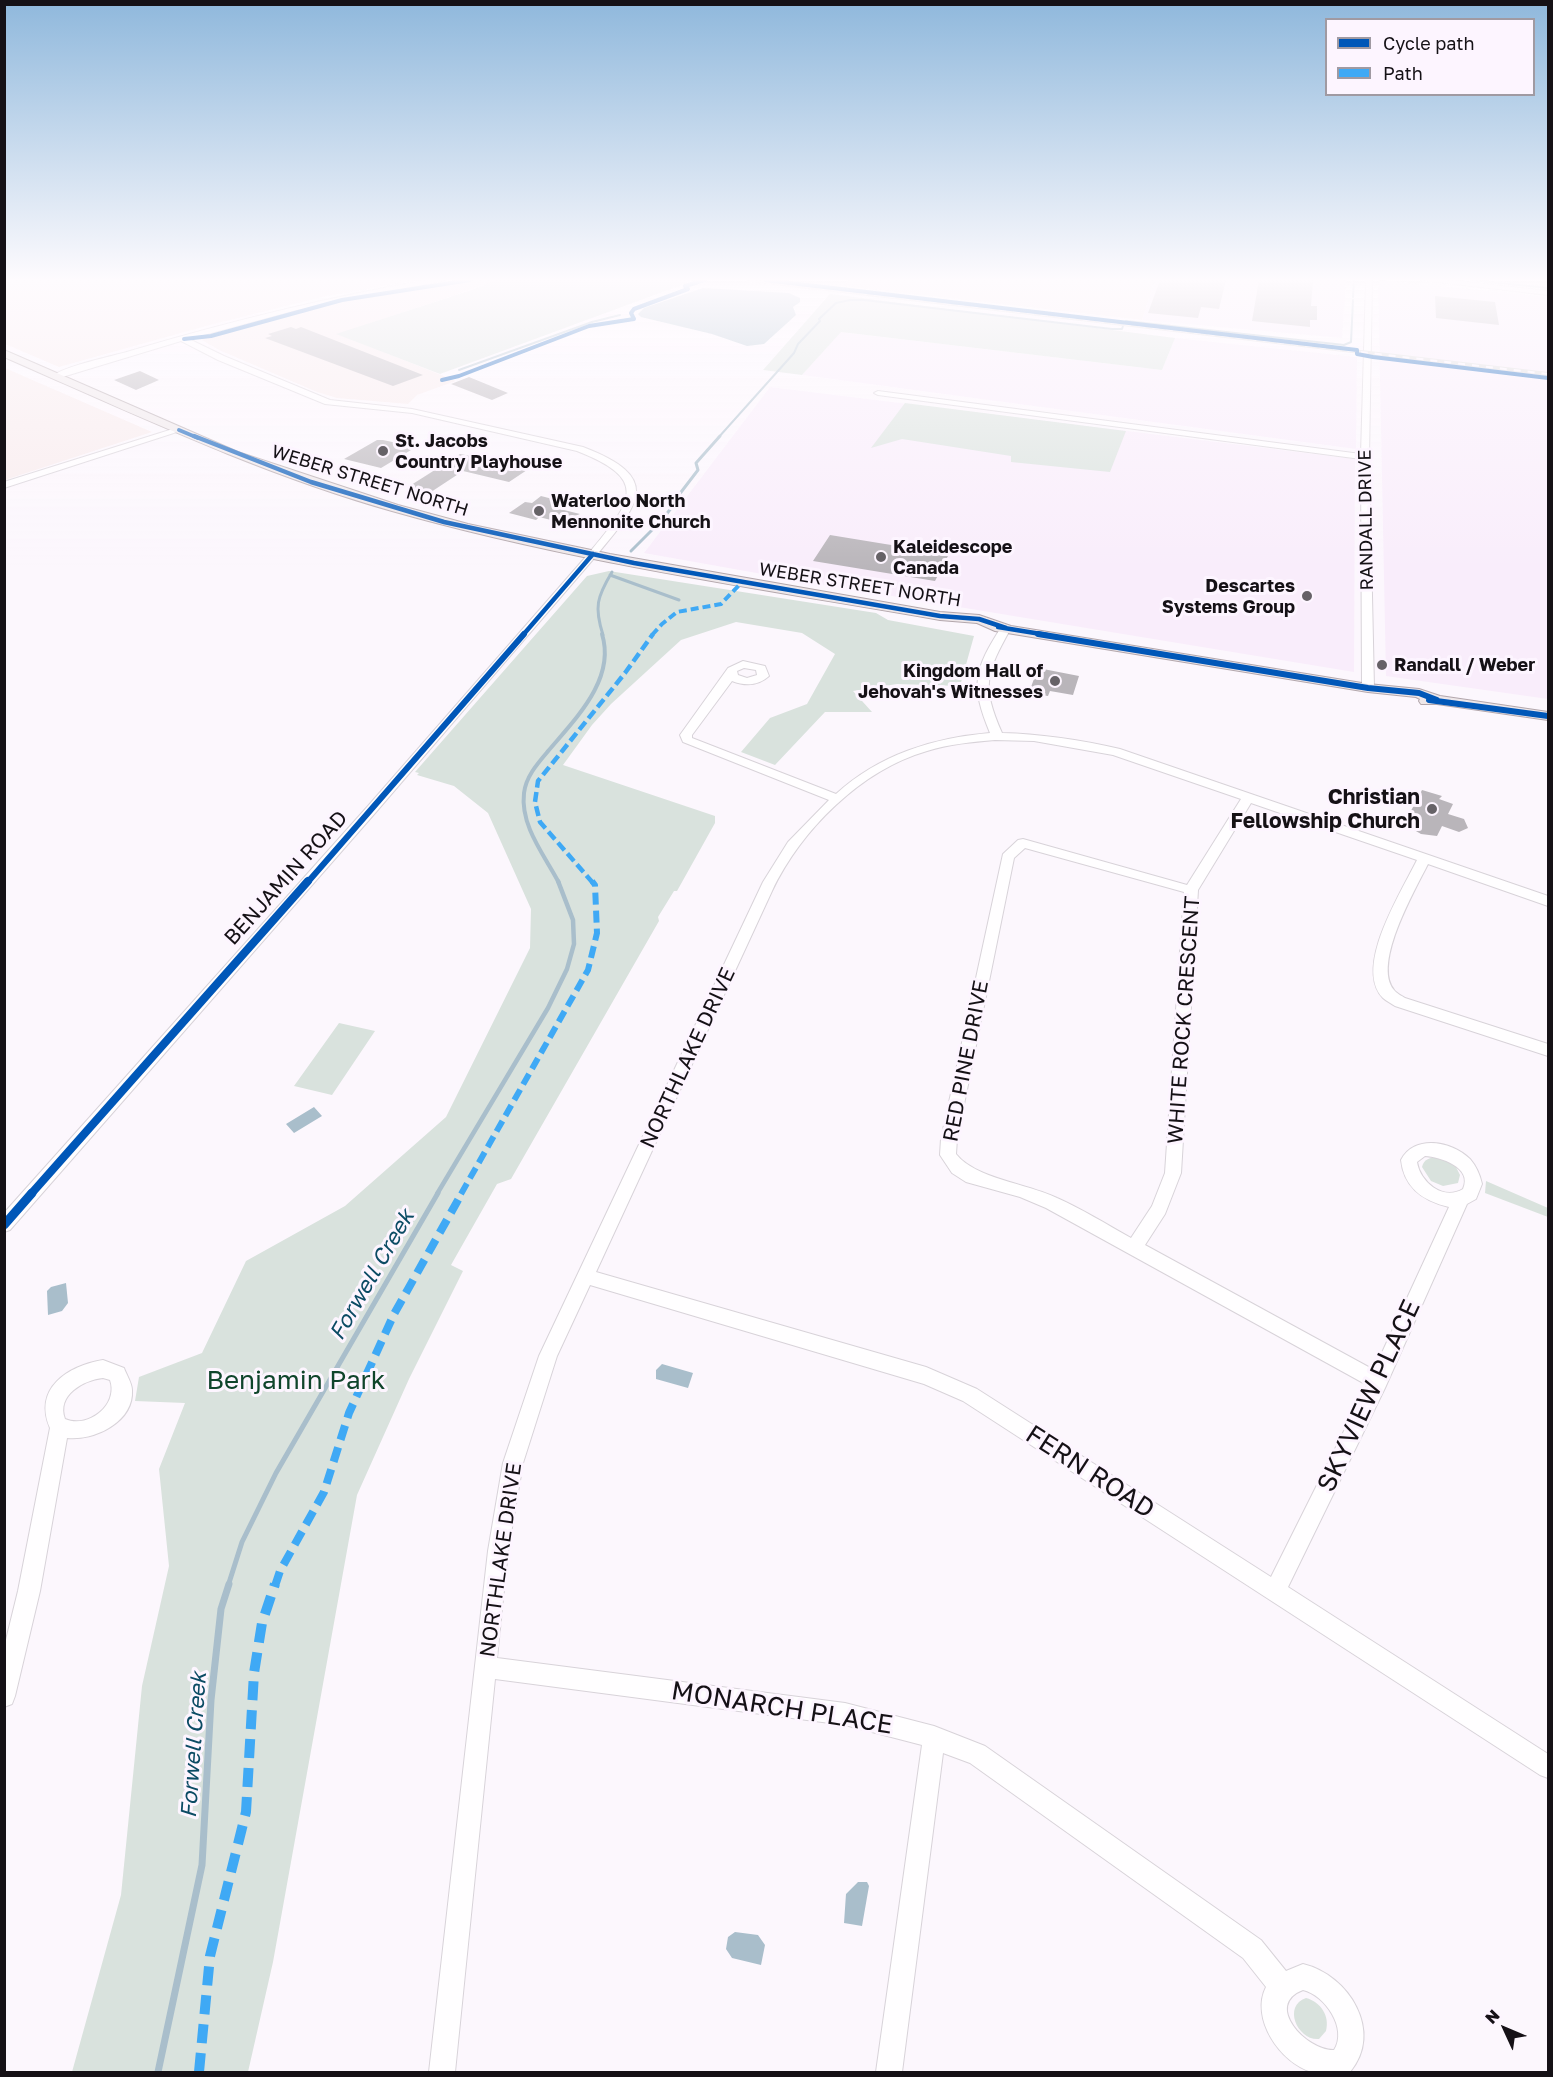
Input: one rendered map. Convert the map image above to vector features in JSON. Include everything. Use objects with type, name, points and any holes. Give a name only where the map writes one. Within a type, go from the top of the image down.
[{"type":"main road","name":"WEBER STREET NORTH","points":[[58,377],[245,458],[394,508],[467,527],[593,554],[940,616],[954,622],[1006,627],[1368,688],[1417,701],[1437,700],[1548,716]]},
{"type":"street","name":"BENJAMIN ROAD","points":[[4,1225],[372,809],[593,554],[624,516],[632,501],[632,491],[628,480],[618,467],[606,459],[580,449],[412,411],[328,402],[267,377]]},
{"type":"street","name":"RANDALL DRIVE","points":[[1367,377],[1365,456],[1368,688]]},
{"type":"street","points":[[878,393],[1365,456]]},
{"type":"street","points":[[4,484],[179,430]]},
{"type":"street","points":[[997,735],[982,698],[981,688],[987,665],[1006,627]]},
{"type":"street","points":[[731,674],[686,735],[687,740],[836,798]]},
{"type":"street","name":"NORTHLAKE DRIVE","points":[[442,2073],[502,1515],[513,1463],[548,1356],[775,873],[790,847],[836,798],[868,773],[903,755],[961,739],[997,735],[1072,741],[1116,752],[1548,901]]},
{"type":"street","name":"WHITE ROCK CRESCENT","points":[[1134,1247],[1159,1209],[1173,1173],[1191,890],[1248,798]]},
{"type":"street","name":"RED PINE DRIVE","points":[[1191,890],[1023,843],[1008,857],[949,1139],[948,1155],[958,1168],[972,1177],[1023,1191],[1053,1203],[1378,1382]]},
{"type":"street","points":[[1424,859],[1382,952],[1381,979],[1388,994],[1400,1002],[1548,1050]]},
{"type":"street","name":"SKYVIEW PLACE","points":[[1275,1591],[1378,1382],[1461,1199]]},
{"type":"street","name":"FERN ROAD","points":[[585,1276],[926,1376],[969,1395],[1548,1767]]},
{"type":"street","points":[[4,1696],[29,1590],[60,1426]]},
{"type":"street","name":"MONARCH PLACE","points":[[486,1666],[845,1714],[888,1723],[934,1737],[988,1761],[1137,1866],[1252,1949],[1282,1986]]},
{"type":"street","points":[[889,2073],[934,1737]]},
{"type":"shaded area","points":[[5,377],[26,377],[152,432],[5,480]]},
{"type":"shaded area","points":[[282,377],[446,377],[456,381],[417,395],[408,404],[337,398]]},
{"type":"shaded area","points":[[816,377],[1357,377],[1356,449]]},
{"type":"shaded area","points":[[1380,377],[1548,377],[1548,699],[1386,676]]},
{"type":"shaded area","points":[[770,387],[1355,459],[1354,672],[644,553]]},
{"type":"green space","points":[[905,403],[1126,431],[1110,472],[1011,462],[1011,456],[902,439],[871,448]]},
{"type":"green space","name":"Benjamin Park","points":[[609,571],[876,613],[888,620],[974,636],[960,686],[897,684],[853,691],[872,712],[825,712],[775,765],[741,752],[770,718],[807,704],[835,654],[802,633],[736,622],[681,640],[611,704],[592,725],[563,765],[715,816],[715,823],[677,891],[674,891],[658,917],[659,921],[511,1179],[497,1184],[451,1265],[463,1271],[409,1379],[357,1495],[273,1962],[248,2072],[72,2072],[121,1895],[142,1686],[169,1566],[159,1469],[185,1403],[135,1401],[139,1377],[202,1353],[246,1261],[345,1206],[446,1117],[530,948],[531,909],[488,813],[454,786],[417,775],[419,773],[415,772],[587,576]]},
{"type":"green space","points":[[339,1023],[375,1031],[332,1095],[294,1086]]},
{"type":"green space","points":[[1437,1157],[1455,1165],[1460,1175],[1458,1183],[1443,1186],[1431,1181],[1422,1167],[1427,1159]]},
{"type":"green space","points":[[1486,1181],[1548,1208],[1548,1217],[1485,1193]]},
{"type":"green space","points":[[1306,1998],[1320,2006],[1327,2020],[1326,2031],[1319,2039],[1305,2035],[1296,2022],[1295,2008]]},
{"type":"water","points":[[314,1107],[322,1116],[294,1133],[286,1124]]},
{"type":"water","points":[[66,1283],[68,1303],[62,1311],[48,1315],[47,1291],[51,1287]]},
{"type":"water","points":[[662,1364],[693,1373],[688,1388],[656,1379],[656,1370]]},
{"type":"water","points":[[858,1882],[867,1882],[869,1886],[862,1926],[844,1923],[846,1894]]},
{"type":"water","points":[[735,1932],[758,1935],[765,1945],[761,1965],[732,1958],[726,1949],[728,1937]]},
{"type":"building","points":[[123,377],[153,377],[159,380],[136,390],[114,380]]},
{"type":"building","points":[[369,377],[418,377],[393,386]]},
{"type":"building","points":[[469,377],[508,393],[492,400],[451,384]]},
{"type":"building","name":"St. Jacobs Country Playhouse","points":[[377,440],[416,447],[381,468],[344,459]]},
{"type":"building","points":[[460,454],[527,470],[509,482],[463,471],[431,492],[408,487]]},
{"type":"building","name":"Waterloo North Mennonite Church","points":[[541,496],[568,503],[560,509],[580,514],[559,522],[539,517],[536,520],[509,513],[525,502],[532,503]]},
{"type":"building","name":"Kaleidescope Canada","points":[[830,535],[949,554],[935,581],[813,561]]},
{"type":"building","name":"Kingdom Hall of Jehovah's Witnesses","points":[[1038,668],[1079,676],[1073,695],[1050,691],[1048,696],[1033,694],[1035,688],[1031,687]]},
{"type":"building","name":"Christian Fellowship Church","points":[[1422,790],[1442,796],[1439,799],[1453,804],[1448,814],[1464,819],[1468,828],[1459,832],[1442,826],[1437,836],[1421,834],[1404,824]]},
{"type":"waterway","name":"Forwell Creek","points":[[718,438],[773,377]]},
{"type":"waterway","name":"Forwell Creek","points":[[631,551],[654,528],[658,518],[665,516],[672,507],[668,505],[675,500],[698,470],[696,463],[720,436]]},
{"type":"waterway","name":"Forwell Creek","points":[[603,635],[598,617],[598,602],[610,575]]},
{"type":"waterway","name":"Forwell Creek","points":[[610,575],[679,600]]},
{"type":"waterway","name":"Forwell Creek","points":[[558,882],[530,829],[526,817],[524,793],[533,770],[571,725],[599,682],[605,651],[602,634]]},
{"type":"waterway","name":"Forwell Creek","points":[[437,1194],[548,1008],[567,969],[574,944],[573,920],[558,882]]},
{"type":"waterway","name":"Forwell Creek","points":[[228,1586],[242,1542],[276,1473],[438,1193]]},
{"type":"waterway","name":"Forwell Creek","points":[[158,2072],[202,1865],[211,1700],[221,1609],[229,1584]]},
{"type":"marked path","points":[[199,2072],[210,1956],[246,1812],[254,1673],[262,1623],[280,1571],[324,1492],[349,1413],[394,1314],[564,1015],[588,970],[594,951],[597,933],[595,885],[540,822],[535,802],[538,781],[670,616],[684,610],[714,607],[721,604],[742,582]]},
{"type":"cycle path","points":[[442,380],[455,377]]},
{"type":"cycle path","points":[[1539,377],[1548,378]]},
{"type":"cycle path","points":[[179,430],[311,482],[444,522],[634,563],[940,616],[979,619],[1006,628]]},
{"type":"cycle path","points":[[4,1225],[372,809],[593,554]]},
{"type":"cycle path","points":[[998,627],[1368,688],[1419,693],[1437,700]]},
{"type":"cycle path","points":[[1429,700],[1548,716]]},
{"type":"place","name":"St. Jacobs Country Playhouse","points":[[383,451]]},
{"type":"place","name":"Waterloo North Mennonite Church","points":[[539,511]]},
{"type":"place","name":"Kaleidescope Canada","points":[[881,557]]},
{"type":"place","name":"Descartes Systems Group","points":[[1307,596]]},
{"type":"place","name":"Randall / Weber","points":[[1382,665]]},
{"type":"place","name":"Kingdom Hall of Jehovah's Witnesses","points":[[1055,681]]},
{"type":"place","name":"Christian Fellowship Church","points":[[1432,809]]}]
